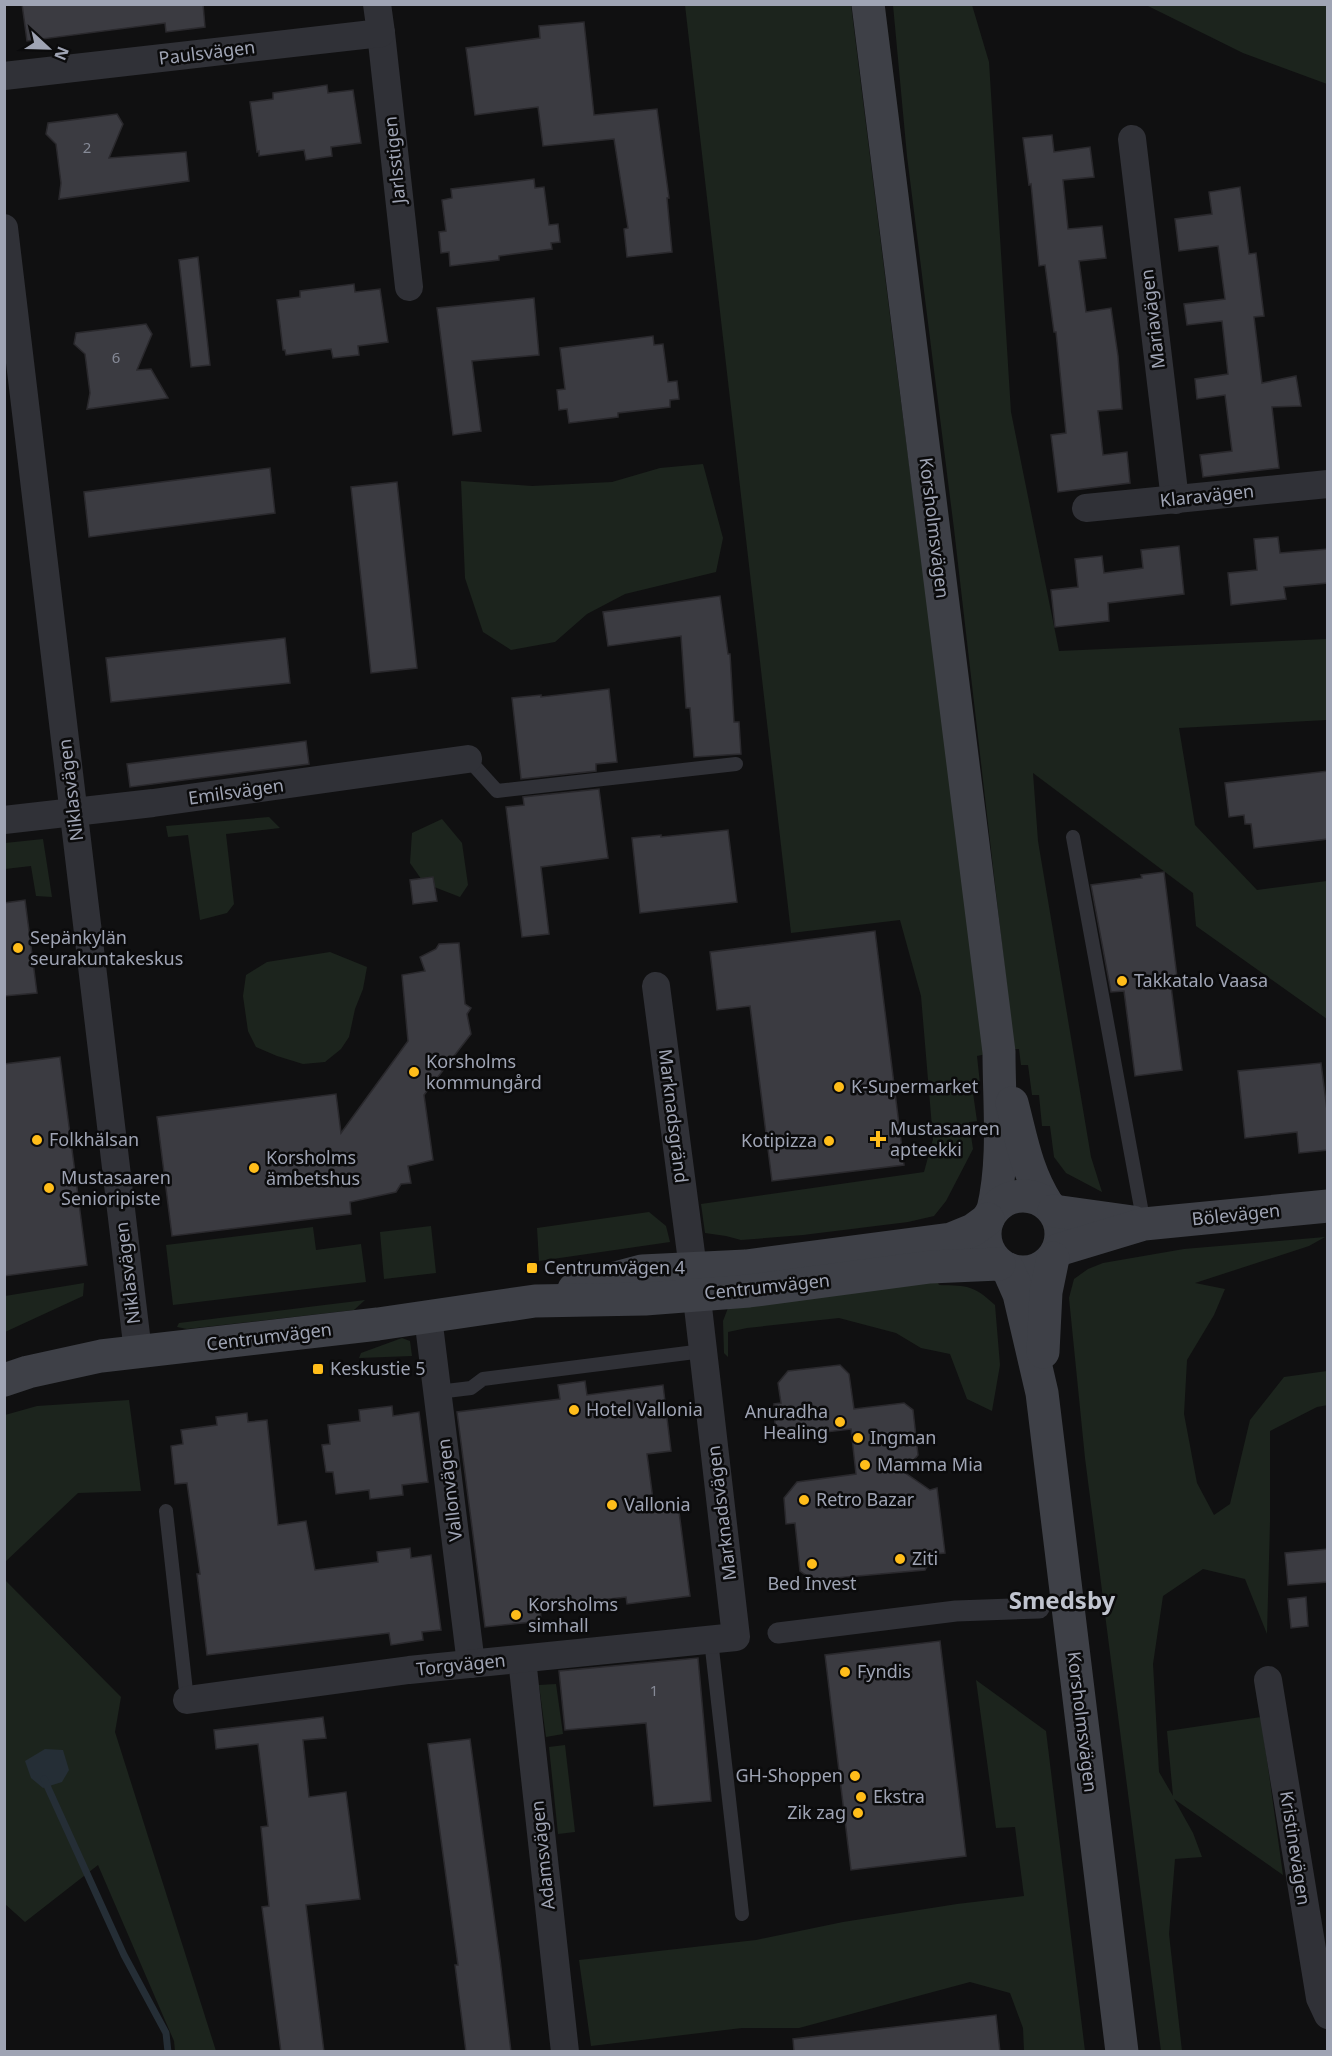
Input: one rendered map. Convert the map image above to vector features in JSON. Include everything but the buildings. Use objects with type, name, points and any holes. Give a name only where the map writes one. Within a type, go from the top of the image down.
[{"type":"main road","name":"Korsholmsvägen","points":[[868,4],[999,1052],[1000,1160],[998,1188],[990,1215]]},
{"type":"main road","name":"Korsholmsvägen","points":[[999,1052],[1034,1183],[1051,1208]]},
{"type":"main road","points":[[1019,1196],[1029,1196],[1051,1208],[1061,1230],[1056,1254],[1037,1270],[1027,1272],[1003,1267],[987,1248],[985,1239],[990,1215],[1009,1198],[1019,1196]]},
{"type":"main road","name":"Bölevägen","points":[[1056,1254],[1144,1224],[1328,1206]]},
{"type":"main road","name":"Bölevägen","points":[[1051,1208],[1144,1224]]},
{"type":"main road","name":"Centrumvägen","points":[[4,1380],[28,1372],[101,1356],[428,1317],[535,1301],[645,1299],[693,1270],[746,1266],[951,1239],[973,1230],[990,1215]]},
{"type":"main road","name":"Korsholmsvägen","points":[[1042,1393],[1046,1292],[1056,1254]]},
{"type":"main road","name":"Centrumvägen","points":[[693,1270],[749,1291],[930,1267],[1003,1267]]},
{"type":"main road","name":"Korsholmsvägen","points":[[1003,1267],[1019,1294],[1042,1393],[1122,2052]]},
{"type":"street","points":[[377,4],[381,33]]},
{"type":"street","name":"Paulsvägen","points":[[4,76],[381,33]]},
{"type":"street","name":"Jarlsstigen","points":[[381,33],[409,287]]},
{"type":"street","name":"Mariavägen","points":[[1132,139],[1175,500]]},
{"type":"street","name":"Niklasvägen","points":[[4,228],[138,1352]]},
{"type":"street","name":"Klaravägen","points":[[1086,508],[1328,483]]},
{"type":"street","name":"Emilsvägen","points":[[4,820],[153,803],[468,759]]},
{"type":"street","name":"Marknadsgränd","points":[[656,986],[693,1270]]},
{"type":"street","name":"Marknadsvägen","points":[[693,1270],[703,1351],[724,1638]]},
{"type":"street","name":"Vallonvägen","points":[[428,1317],[471,1664]]},
{"type":"street","points":[[778,1633],[956,1611],[1040,1608]]},
{"type":"street","name":"Torgvägen","points":[[187,1700],[346,1678],[724,1638]]},
{"type":"street","name":"Adamsvägen","points":[[522,1659],[565,2052]]},
{"type":"street","name":"Kristinevägen","points":[[1268,1680],[1320,1998],[1328,2015]]},
{"type":"lane","points":[[468,759],[497,791],[736,764]]},
{"type":"lane","points":[[1073,837],[1144,1224]]},
{"type":"lane","points":[[438,1392],[471,1388],[483,1379],[703,1351]]},
{"type":"lane","points":[[166,1511],[187,1700]]},
{"type":"lane","points":[[724,1638],[742,1914]]},
{"type":"shaded area","points":[[685,5],[851,5],[986,1054],[977,1056],[980,1084],[972,1086],[977,1121],[969,1122],[973,1149],[946,1201],[934,1216],[908,1222],[741,1240],[705,1233],[701,1204],[924,1172],[933,1139],[921,996],[900,920],[791,933]]},
{"type":"shaded area","points":[[893,5],[972,5],[989,62],[1011,412],[1059,651],[1327,639],[1327,720],[1179,728],[1195,825],[1257,890],[1327,881],[1327,1019],[1196,926],[1193,893],[1033,773],[1038,841],[1091,1157],[1102,1192],[1066,1173],[1054,1157],[1050,1126],[1042,1126],[1039,1095],[1032,1095],[1028,1065],[1021,1065],[1019,1049],[1014,1049],[954,529],[907,156]]},
{"type":"shaded area","points":[[1146,5],[1327,5],[1327,84],[1243,53]]},
{"type":"shaded area","points":[[703,464],[723,538],[716,572],[625,594],[587,614],[555,642],[511,650],[483,632],[465,578],[461,481],[532,486],[612,482],[660,468]]},
{"type":"shaded area","points":[[269,817],[280,828],[226,834],[234,904],[227,913],[200,920],[188,835],[168,837],[166,826]]},
{"type":"shaded area","points":[[442,819],[462,843],[468,885],[460,897],[424,883],[410,863],[412,833]]},
{"type":"shaded area","points":[[43,839],[52,897],[36,896],[31,866],[5,869],[5,843]]},
{"type":"shaded area","points":[[330,952],[367,967],[349,1037],[341,1049],[325,1062],[303,1064],[256,1047],[248,1031],[243,996],[246,975],[267,962]]},
{"type":"shaded area","points":[[649,1212],[666,1226],[670,1242],[539,1261],[537,1228]]},
{"type":"shaded area","points":[[431,1226],[436,1273],[384,1279],[380,1232]]},
{"type":"shaded area","points":[[313,1227],[316,1250],[361,1244],[366,1282],[173,1305],[166,1245]]},
{"type":"shaded area","points":[[1325,1237],[1309,1246],[1195,1283],[1225,1289],[1214,1315],[1187,1360],[1184,1414],[1197,1483],[1214,1515],[1230,1504],[1250,1420],[1284,1377],[1327,1371],[1328,1405],[1317,1407],[1270,1431],[1267,1634],[1245,1579],[1203,1569],[1163,1596],[1153,1664],[1159,1772],[1173,1796],[1167,1731],[1261,1717],[1283,1875],[1174,1799],[1193,1833],[1202,1857],[1175,1859],[1169,1934],[1182,2051],[1161,2051],[1085,1458],[1069,1298],[1074,1279],[1088,1269],[1103,1263],[1184,1249]]},
{"type":"shaded area","points":[[936,1278],[939,1285],[964,1286],[976,1290],[995,1305],[1000,1365],[992,1411],[967,1399],[950,1354],[921,1348],[896,1333],[839,1318],[728,1332],[728,1357],[724,1353],[723,1321],[728,1308]]},
{"type":"shaded area","points":[[84,1283],[83,1296],[5,1332],[5,1296]]},
{"type":"shaded area","points":[[365,1300],[354,1310],[187,1329],[177,1327],[179,1323]]},
{"type":"shaded area","points":[[402,1338],[410,1341],[412,1356],[359,1358],[361,1353]]},
{"type":"shaded area","points":[[129,1400],[141,1491],[78,1493],[5,1562],[5,1415],[37,1406]]},
{"type":"shaded area","points":[[5,1580],[121,1697],[115,1732],[216,2051],[175,2051],[174,2041],[98,1865],[25,1922],[5,1904]]},
{"type":"shaded area","points":[[976,1680],[1046,1731],[1085,2051],[1024,2051],[1023,2028],[1010,1993],[970,1982],[799,2028],[742,2028],[591,2046],[579,1960],[756,1940],[843,1922],[1024,1896],[1015,1827],[996,1828]]},
{"type":"shaded area","points":[[556,1684],[563,1734],[546,1737],[539,1685]]},
{"type":"shaded area","points":[[565,1745],[575,1832],[558,1834],[549,1747]]},
{"type":"shaded area","points":[[45,1749],[63,1750],[69,1770],[62,1782],[43,1788],[31,1778],[25,1761]]},
{"type":"waterway","points":[[44,1779],[124,1955],[166,2033],[168,2052]]},
{"type":"place","name":"Sepänkylän seurakuntakeskus","points":[[18,948]]},
{"type":"place","name":"Takkatalo Vaasa","points":[[1122,981]]},
{"type":"place","name":"Korsholms kommungård","points":[[414,1072]]},
{"type":"place","name":"K-Supermarket","points":[[839,1087]]},
{"type":"place","name":"Mustasaaren apteekki","points":[[878,1139]]},
{"type":"place","name":"Folkhälsan","points":[[37,1140]]},
{"type":"place","name":"Kotipizza","points":[[829,1141]]},
{"type":"place","name":"Korsholms ämbetshus","points":[[254,1168]]},
{"type":"place","name":"Mustasaaren Senioripiste","points":[[49,1188]]},
{"type":"place","name":"Centrumvägen 4","points":[[532,1268]]},
{"type":"place","name":"Keskustie 5","points":[[318,1369]]},
{"type":"place","name":"Hotel Vallonia","points":[[574,1410]]},
{"type":"place","name":"Anuradha Healing","points":[[840,1422]]},
{"type":"place","name":"Ingman","points":[[858,1438]]},
{"type":"place","name":"Mamma Mia","points":[[865,1465]]},
{"type":"place","name":"Retro Bazar","points":[[804,1500]]},
{"type":"place","name":"Vallonia","points":[[612,1505]]},
{"type":"place","name":"Ziti","points":[[900,1559]]},
{"type":"place","name":"Bed Invest","points":[[812,1564]]},
{"type":"place","name":"Korsholms simhall","points":[[516,1615]]},
{"type":"place","name":"Fyndis","points":[[845,1672]]},
{"type":"place","name":"GH-Shoppen","points":[[855,1776]]},
{"type":"place","name":"Ekstra","points":[[861,1797]]},
{"type":"place","name":"Zik zag","points":[[858,1813]]},
{"type":"district","name":"Smedsby","points":[[1062,1601]]}]
